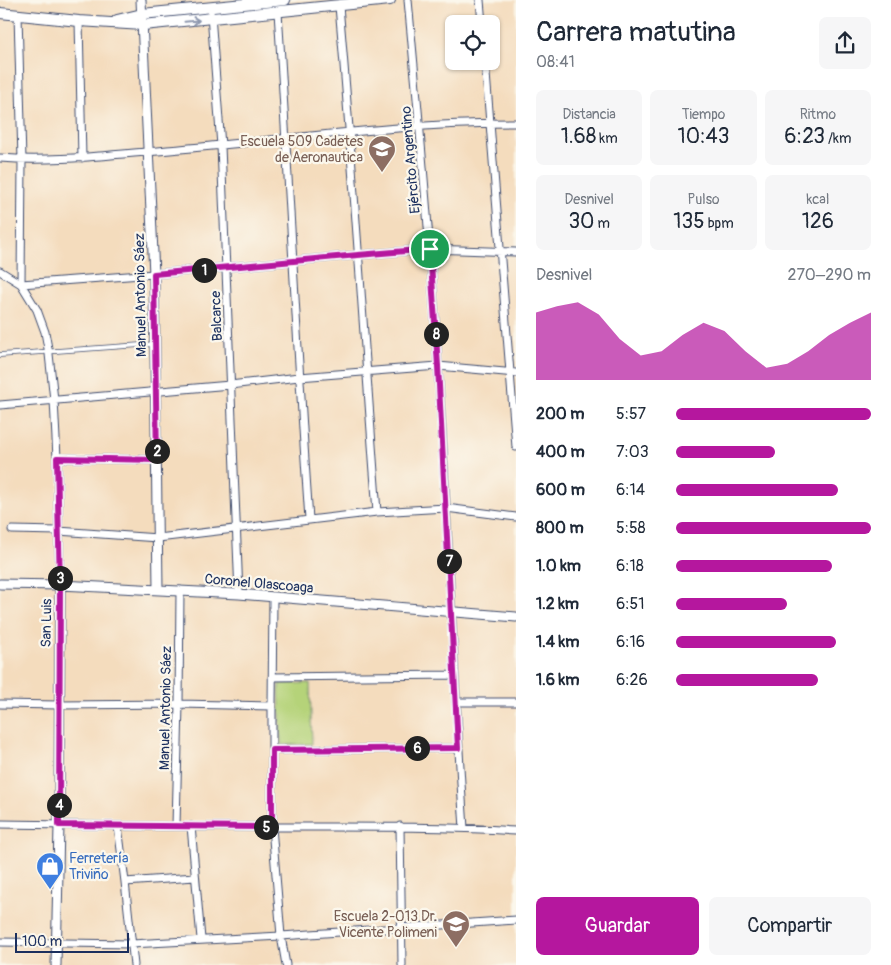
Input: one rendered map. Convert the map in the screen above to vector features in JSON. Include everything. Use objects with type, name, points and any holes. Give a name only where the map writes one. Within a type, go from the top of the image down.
[{"type":"main road","points":[[211,14],[285,0]]},
{"type":"main road","points":[[0,13],[106,23],[211,14],[278,12],[390,0]]},
{"type":"street","name":"Manuel Antonio Sáez","points":[[141,0],[154,274],[158,589]]},
{"type":"street","name":"Ejército Argentino","points":[[408,0],[420,126],[438,366],[464,828]]},
{"type":"street","points":[[480,0],[481,15]]},
{"type":"street","points":[[339,6],[350,132],[377,512]]},
{"type":"street","points":[[278,12],[298,377],[309,519]]},
{"type":"street","name":"Balcarce","points":[[211,14],[221,146],[227,267],[239,594]]},
{"type":"street","points":[[18,15],[22,160],[22,284],[430,249],[516,252]]},
{"type":"street","points":[[79,21],[82,158]]},
{"type":"street","points":[[486,70],[500,252],[513,373],[516,447]]},
{"type":"street","points":[[0,158],[22,160],[82,158],[420,126],[516,123]]},
{"type":"street","name":"San Luis","points":[[0,271],[22,284],[37,310],[46,332],[54,400],[60,585],[59,825],[56,965]]},
{"type":"street","points":[[0,405],[438,366],[513,373]]},
{"type":"street","points":[[57,458],[157,460]]},
{"type":"street","points":[[12,530],[58,531],[158,538],[377,512],[446,508],[516,517]]},
{"type":"street","name":"Coronel Olascoaga","points":[[0,584],[180,590],[516,617]]},
{"type":"street","name":"Manuel Antonio Sáez","points":[[176,826],[180,590]]},
{"type":"street","points":[[273,597],[272,827],[286,965]]},
{"type":"street","points":[[272,677],[454,675]]},
{"type":"street","points":[[456,702],[516,702]]},
{"type":"street","points":[[0,704],[272,706]]},
{"type":"street","points":[[272,750],[458,748]]},
{"type":"street","points":[[0,824],[272,827],[400,826],[516,831]]},
{"type":"street","points":[[118,826],[134,965]]},
{"type":"street","points":[[191,826],[201,939]]},
{"type":"street","points":[[400,826],[402,965]]},
{"type":"street","points":[[125,882],[195,877]]},
{"type":"street","points":[[0,942],[131,944],[516,920]]},
{"type":"lane","points":[[0,355],[155,344]]},
{"type":"green space","points":[[310,683],[312,744],[281,745],[279,684]]},
{"type":"place","name":"Escuela 509 Cadetes de Aeronautica","points":[[382,173]]},
{"type":"place","name":"Ferretería Triviño","points":[[50,890]]},
{"type":"place","name":"Escuela 2-013 Dr. Vicente Polimeni","points":[[456,948]]},
{"type":"route","points":[[430,249],[458,748],[272,750],[272,827],[59,825],[60,585],[57,458],[157,460],[154,274],[430,249]]}]
